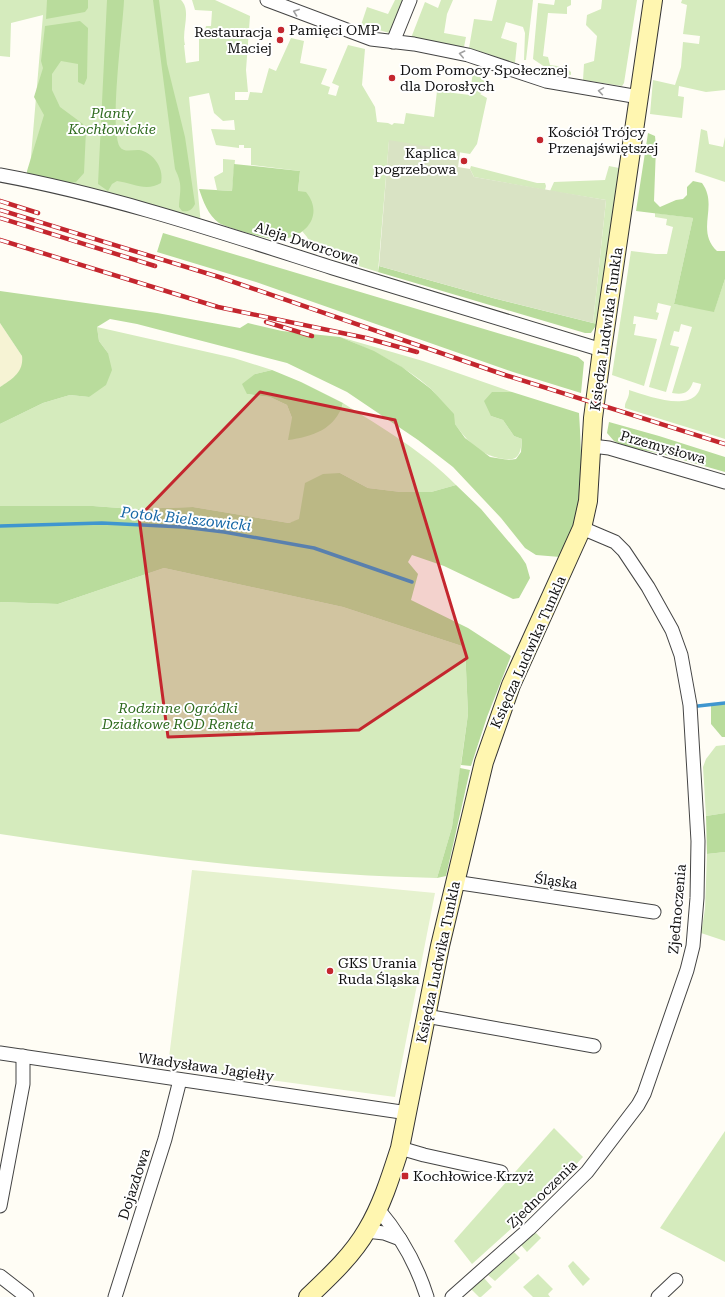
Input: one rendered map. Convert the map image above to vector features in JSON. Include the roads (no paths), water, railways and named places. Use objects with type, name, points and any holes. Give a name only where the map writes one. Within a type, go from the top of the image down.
[{"type":"street","points":[[267,0],[372,39],[468,55],[546,81],[639,97]]},
{"type":"street","points":[[393,42],[410,0]]},
{"type":"street","name":"Księdza Ludwika Tunkla","points":[[308,1297],[351,1252],[366,1231],[378,1209],[400,1148],[454,882],[484,762],[494,729],[511,685],[582,528],[588,501],[602,350],[653,0]]},
{"type":"street","name":"Aleja Dworcowa","points":[[0,175],[86,193],[148,210],[602,350]]},
{"type":"street","name":"Przemysłowa","points":[[592,446],[608,448],[725,482]]},
{"type":"street","name":"Zjednoczenia","points":[[452,1297],[529,1229],[582,1177],[638,1105],[644,1094],[680,991],[693,946],[698,870],[696,786],[690,705],[681,655],[672,630],[648,587],[624,551],[609,538],[582,528]]},
{"type":"street","name":"Śląska","points":[[454,882],[654,912]]},
{"type":"street","points":[[426,1016],[594,1046]]},
{"type":"street","name":"Władysława Jagiełły","points":[[0,1052],[180,1080],[408,1112]]},
{"type":"street","points":[[0,1206],[23,1084],[23,1056]]},
{"type":"street","name":"Dojazdowa","points":[[114,1297],[165,1139],[180,1080]]},
{"type":"street","points":[[400,1148],[424,1155],[501,1172]]},
{"type":"street","points":[[378,1209],[389,1222],[400,1240],[420,1276],[427,1297]]},
{"type":"street","points":[[366,1231],[384,1233],[400,1240]]},
{"type":"street","points":[[0,1276],[27,1297]]},
{"type":"street","points":[[658,1297],[676,1280]]},
{"type":"waterway","name":"Potok Bielszowicki","points":[[0,526],[102,523],[183,527],[224,532],[314,548],[412,582]]},
{"type":"waterway","name":"Potok Bielszowicki","points":[[698,706],[725,703]]},
{"type":"railway","points":[[0,201],[38,213]]},
{"type":"railway","points":[[0,210],[219,277],[505,375],[725,444]]},
{"type":"railway","points":[[0,218],[155,266]]},
{"type":"railway","points":[[0,240],[218,307],[366,338],[417,352]]},
{"type":"railway","points":[[266,322],[312,336]]},
{"type":"place","name":"Pamięci OMP","points":[[281,30]]},
{"type":"place","name":"Restauracja Maciej","points":[[280,40]]},
{"type":"place","name":"Dom Pomocy Społecznej dla Dorosłych","points":[[392,78]]},
{"type":"place","name":"Kościół Trójcy Przenajświętszej","points":[[540,140]]},
{"type":"place","name":"Kaplica pogrzebowa","points":[[464,161]]},
{"type":"place","name":"GKS Urania Ruda Śląska","points":[[330,971]]},
{"type":"place","name":"Kochłowice Krzyż","points":[[405,1176]]},
{"type":"park label","name":"Planty Kochłowickie","points":[[112,122]]},
{"type":"park label","name":"Rodzinne Ogródki Działkowe ROD Reneta","points":[[178,716]]}]
